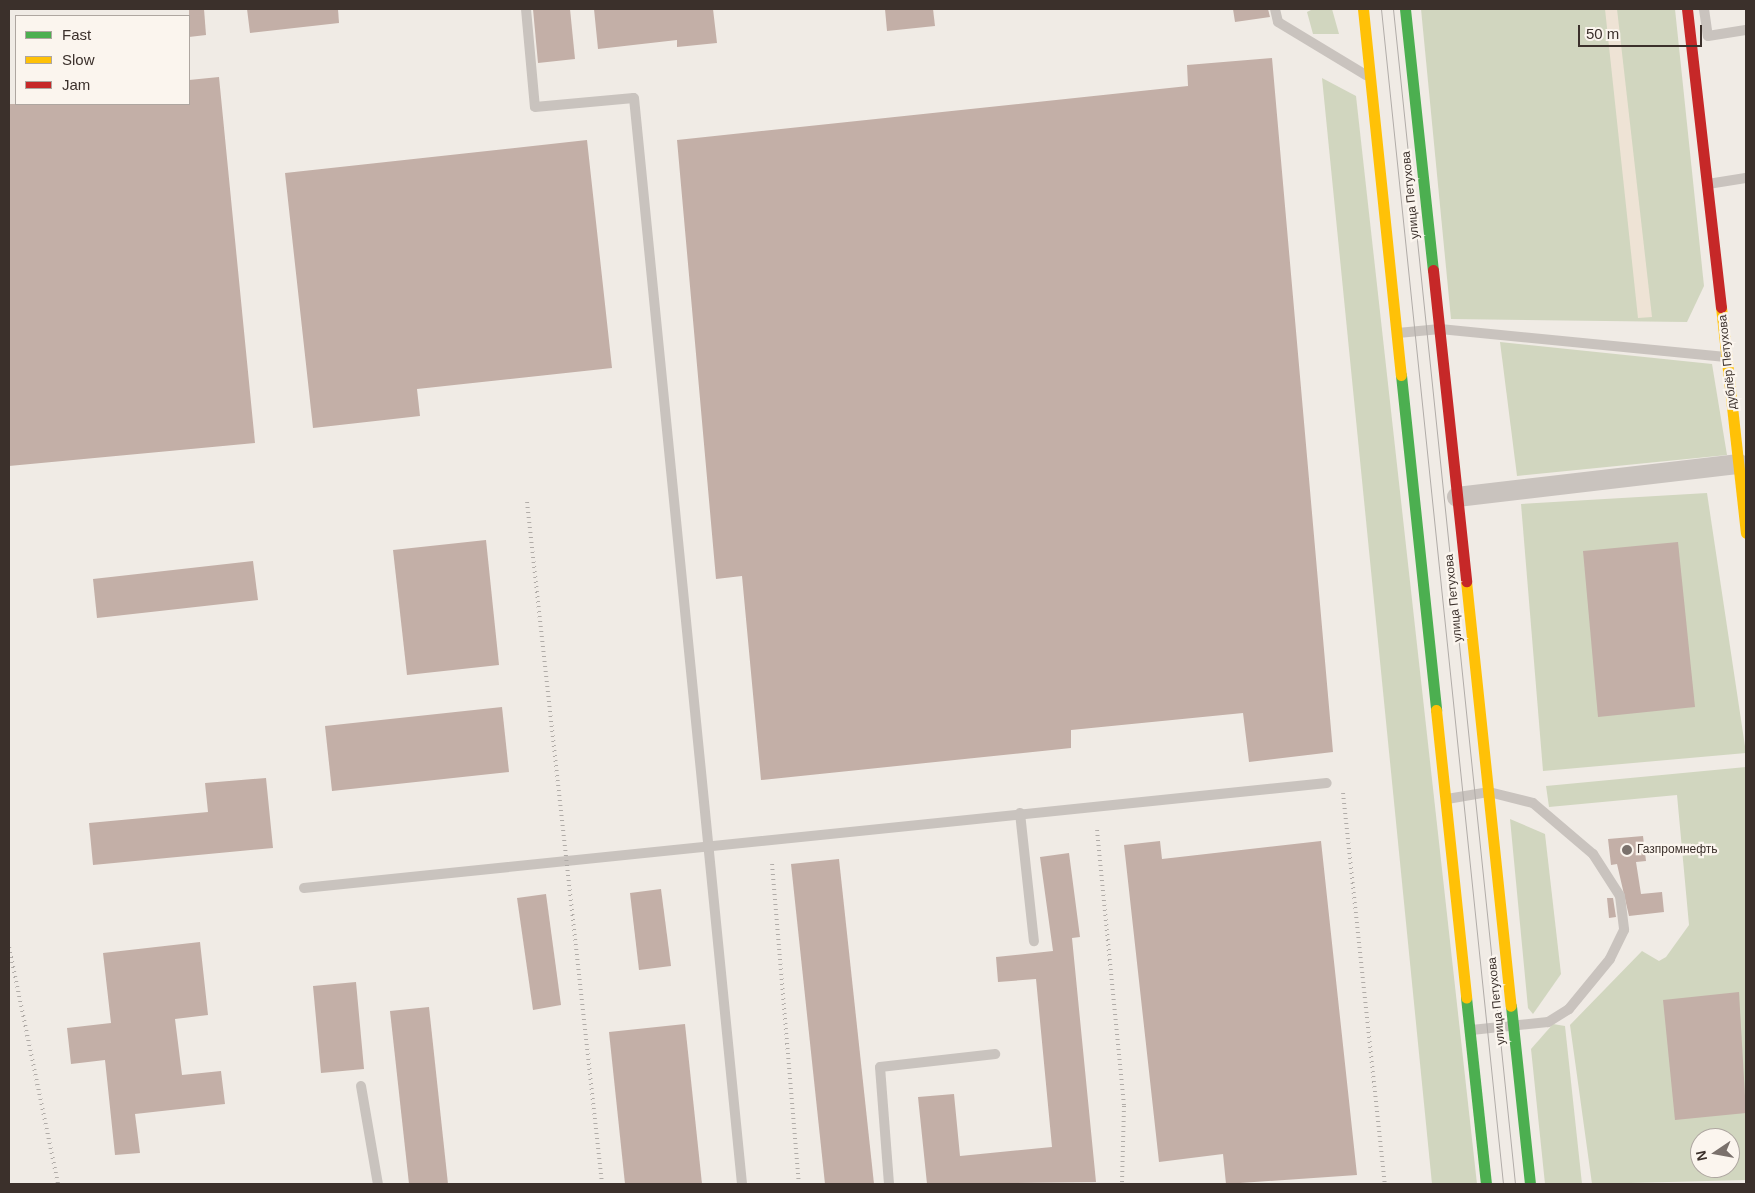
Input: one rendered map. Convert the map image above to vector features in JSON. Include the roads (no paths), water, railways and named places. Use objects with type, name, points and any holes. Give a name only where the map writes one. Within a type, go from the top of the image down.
[{"type":"main road","points":[[1364,9],[1486,1184]]},
{"type":"main road","name":"улица Петухова","points":[[1405,9],[1530,1184]]},
{"type":"main road","name":"дублёр Петухова","points":[[1687,9],[1745,505],[1746,533]]},
{"type":"street","points":[[1457,497],[1739,464]]},
{"type":"lane","points":[[526,9],[535,107],[634,98],[742,1184]]},
{"type":"lane","points":[[1276,9],[1278,22],[1371,79]]},
{"type":"lane","points":[[1704,9],[1708,36],[1746,30]]},
{"type":"lane","points":[[1707,184],[1746,178]]},
{"type":"lane","points":[[1398,333],[1440,329],[1727,357]]},
{"type":"lane","points":[[304,888],[708,844],[1327,784]]},
{"type":"lane","points":[[1447,799],[1489,792],[1533,803],[1593,854],[1620,896],[1624,930],[1610,959],[1569,1009],[1548,1022],[1471,1030]]},
{"type":"lane","points":[[1020,813],[1034,941]]},
{"type":"lane","points":[[889,1184],[880,1067],[995,1054]]},
{"type":"lane","points":[[361,1086],[378,1184]]},
{"type":"tram line","points":[[1381,9],[1503,1184]]},
{"type":"tram line","points":[[1393,9],[1515,1184]]},
{"type":"railway","points":[[527,502],[602,1184]]},
{"type":"railway","points":[[1343,793],[1385,1184]]},
{"type":"railway","points":[[1097,830],[1124,1106],[1122,1184]]},
{"type":"railway","points":[[772,864],[799,1184]]},
{"type":"railway","points":[[9,947],[58,1184]]},
{"type":"place","name":"Газпромнефть","points":[[1627,850]]}]
